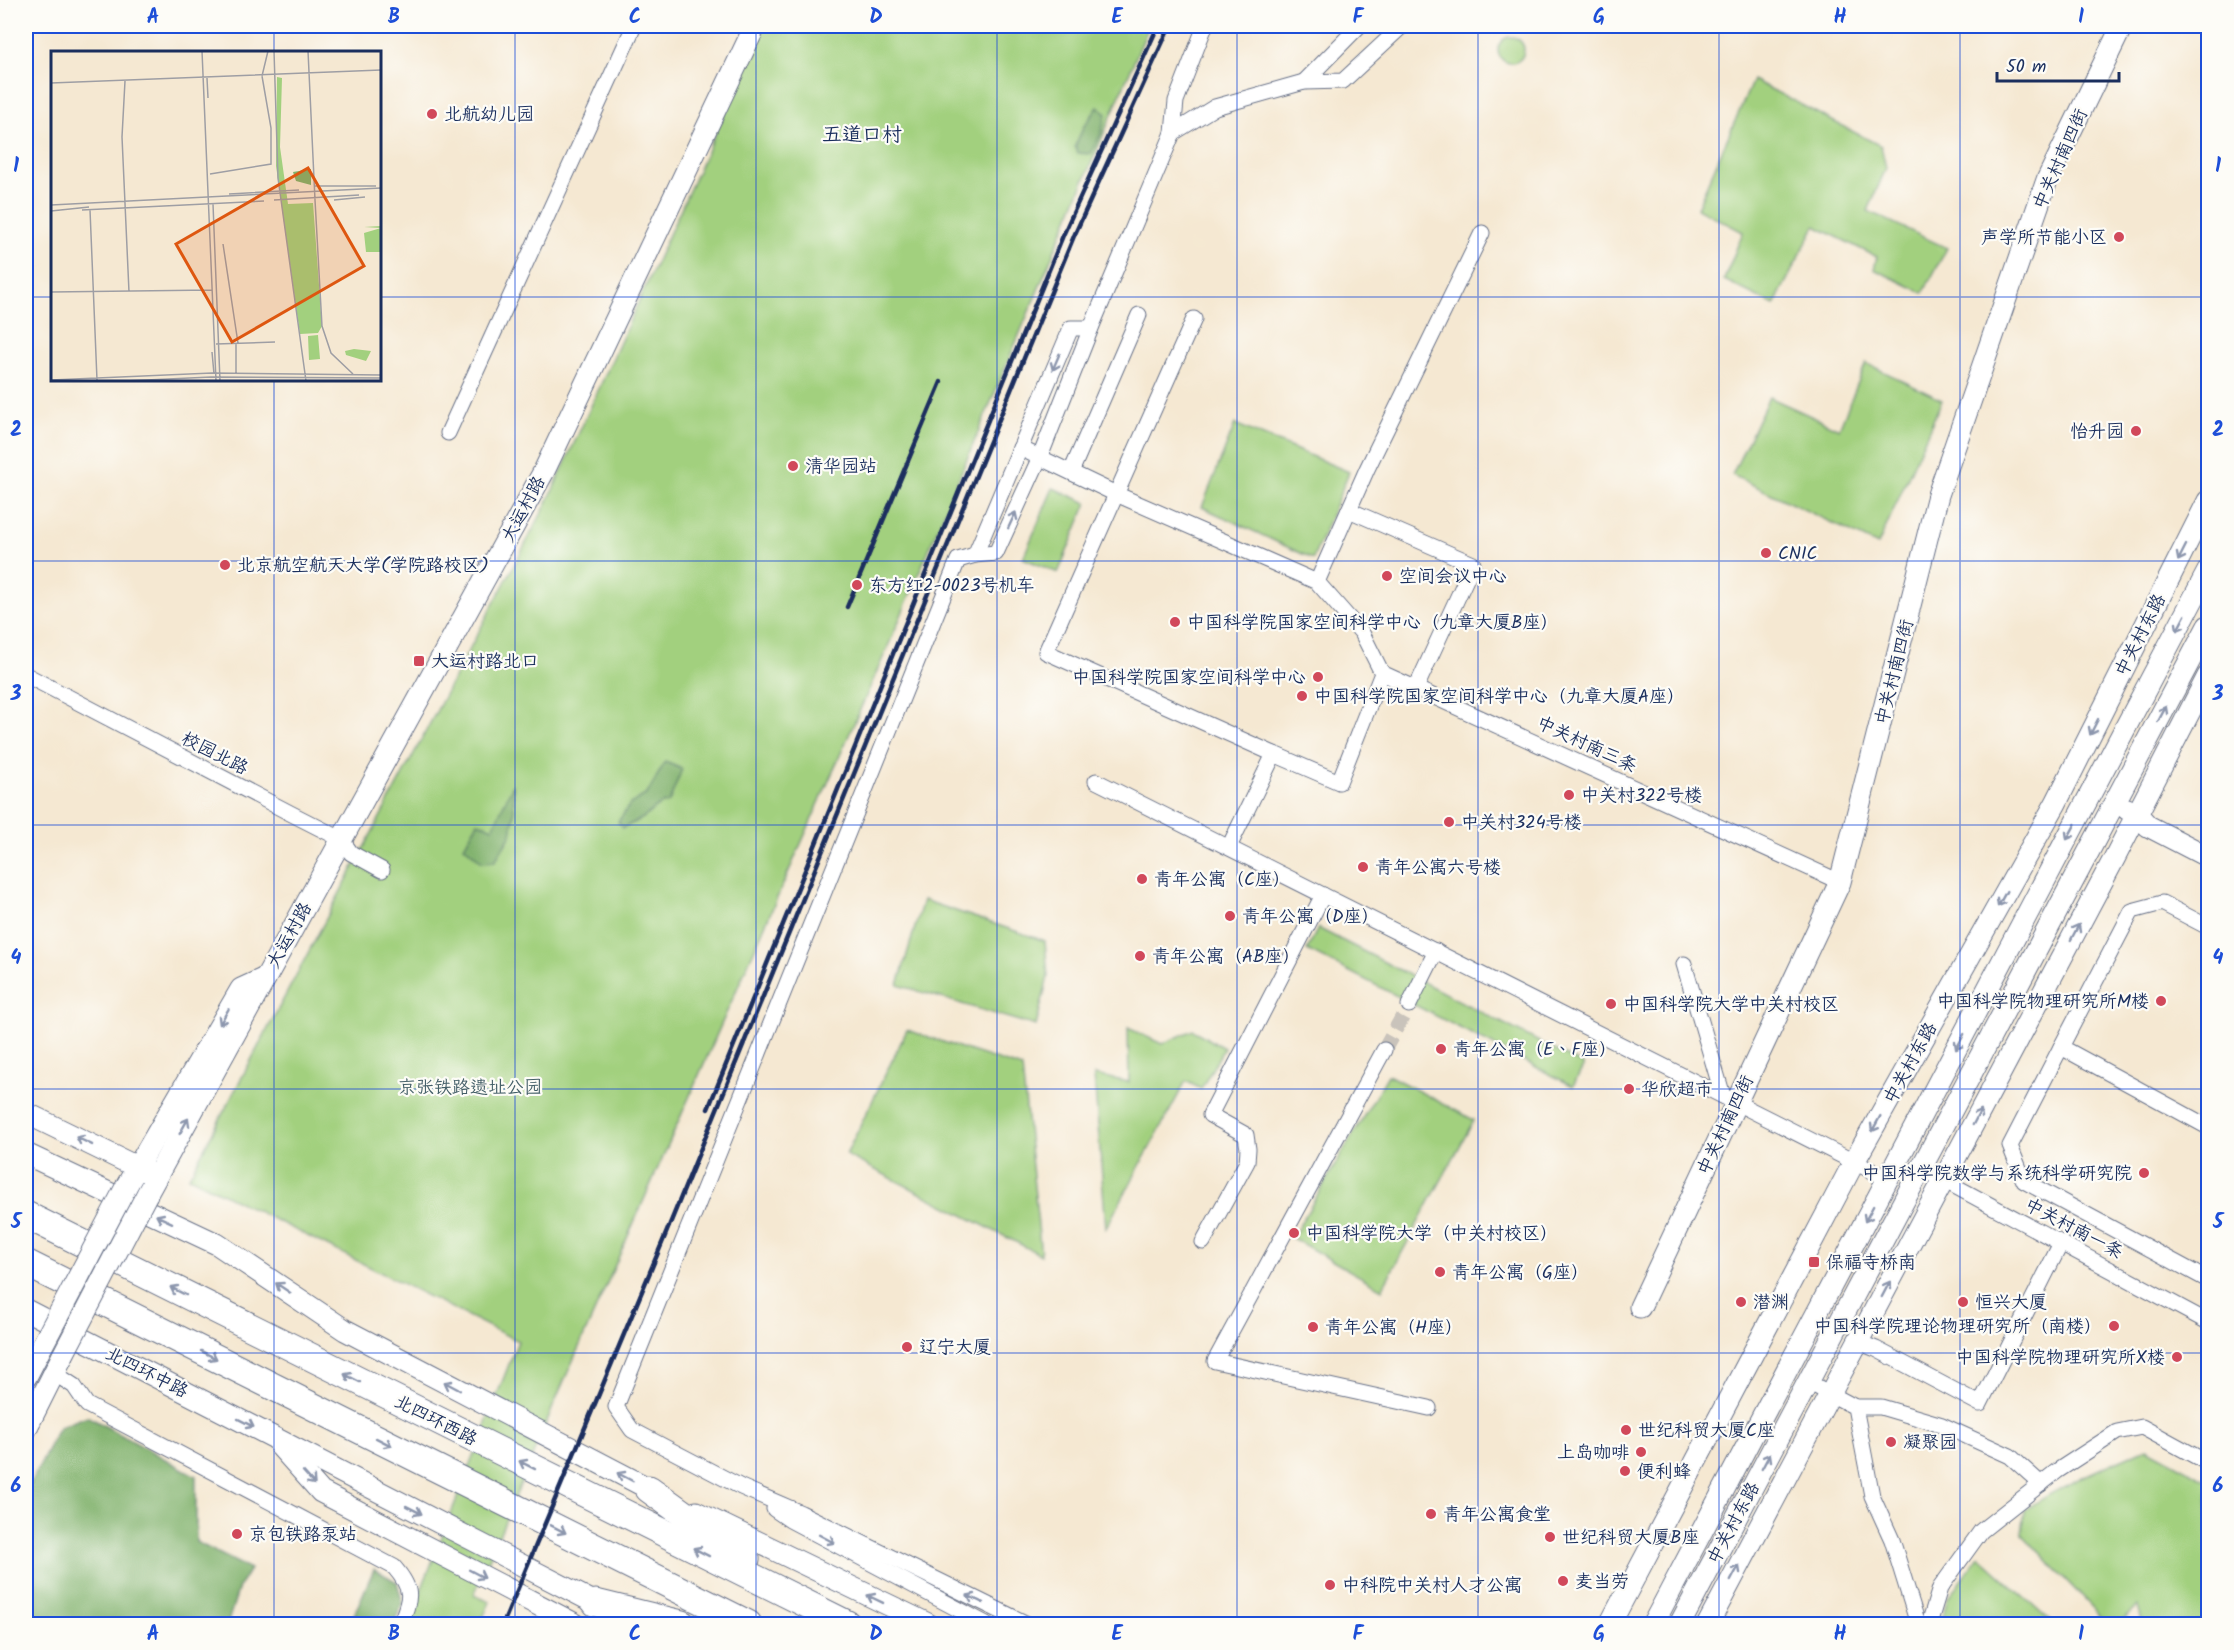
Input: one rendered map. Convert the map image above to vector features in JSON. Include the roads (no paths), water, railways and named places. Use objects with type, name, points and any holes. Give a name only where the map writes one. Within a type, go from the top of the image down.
[{"type":"highway","name":"北四环西路","points":[[26,1215],[848,1624]]},
{"type":"highway","points":[[26,1263],[748,1624]]},
{"type":"highway","points":[[649,1489],[810,1606]]},
{"type":"highway","points":[[596,1603],[682,1624]]},
{"type":"street","points":[[448,433],[633,26]]},
{"type":"street","name":"大运村路","points":[[26,1429],[152,1186],[544,471],[755,26]]},
{"type":"street","points":[[1027,1624],[801,1513],[741,1487],[632,1430],[616,1407],[958,560],[975,555],[996,554],[1040,458],[1091,328],[1173,133],[1176,101],[1205,26]]},
{"type":"street","points":[[1304,82],[1359,26]]},
{"type":"street","points":[[1173,133],[1215,107],[1304,82],[1344,81],[1402,26]]},
{"type":"street","name":"中关村南四街","points":[[1640,1307],[1729,1099],[1840,882],[1938,495],[2047,180],[2122,26]]},
{"type":"street","points":[[1317,582],[1349,510],[1482,233]]},
{"type":"street","points":[[1071,472],[1139,315]]},
{"type":"street","points":[[1020,448],[1116,494],[1317,582],[1362,633],[1382,673],[1339,782],[1046,652],[1116,494],[1194,319]]},
{"type":"street","points":[[975,555],[1071,328],[1091,328]]},
{"type":"street","name":"中关村东路","points":[[1610,1624],[1854,1162],[2056,803],[2208,501]]},
{"type":"street","points":[[1349,510],[1473,564],[1416,688]]},
{"type":"street","name":"中关村东路","points":[[1653,1624],[2208,571]]},
{"type":"street","name":"中关村东路","points":[[1680,1624],[2208,626]]},
{"type":"street","name":"中关村南三条","points":[[1382,673],[1840,882]]},
{"type":"street","name":"校园北路","points":[[26,675],[341,839],[351,853],[382,870]]},
{"type":"street","name":"中关村东路","points":[[1708,1624],[2048,984],[2208,676]]},
{"type":"street","points":[[1229,847],[1274,754]]},
{"type":"street","points":[[1096,780],[1888,1179]]},
{"type":"street","points":[[2092,791],[2137,814],[2148,826],[2208,857]]},
{"type":"street","points":[[1203,1242],[1247,1162],[1248,1149],[1246,1135],[1210,1115],[1323,894]]},
{"type":"street","points":[[2208,927],[2162,903],[2132,911],[2010,1146],[2024,1181],[2208,1280]]},
{"type":"street","points":[[1409,1005],[1436,951]]},
{"type":"street","points":[[1684,964],[1729,1099]]},
{"type":"street","name":"大运村路","points":[[32,1359],[132,1176],[241,989],[265,978]]},
{"type":"street","points":[[2008,1003],[2048,984]]},
{"type":"street","points":[[2061,1047],[2208,1126]]},
{"type":"street","points":[[1384,1050],[1215,1361],[1429,1408]]},
{"type":"street","points":[[26,1113],[152,1186]]},
{"type":"street","name":"北四环西路","points":[[26,1154],[217,1244],[345,1330],[649,1489],[928,1624]]},
{"type":"street","name":"中关村南一条","points":[[1921,1168],[2208,1322]]},
{"type":"street","points":[[1858,1342],[1876,1349],[1980,1404],[2061,1243]]},
{"type":"street","name":"北四环中路","points":[[26,1310],[269,1435]]},
{"type":"street","points":[[32,1359],[59,1364],[87,1405],[394,1567],[406,1581],[411,1599],[400,1624]]},
{"type":"street","points":[[1808,1382],[1855,1407],[1881,1407],[1942,1425],[2010,1456],[2040,1484]]},
{"type":"street","points":[[1855,1407],[1872,1496],[1892,1540],[1918,1624]]},
{"type":"street","points":[[1929,1624],[1940,1588],[1981,1531],[2040,1484],[2117,1432],[2142,1427],[2208,1463]]},
{"type":"street","points":[[269,1435],[638,1624]]},
{"type":"street","points":[[269,1435],[321,1492],[575,1624]]},
{"type":"street","points":[[741,1487],[790,1520],[986,1624]]},
{"type":"tunnel","points":[[1384,1050],[1409,1005]]},
{"type":"railway","points":[[708,1109],[1064,233],[1158,26]]},
{"type":"railway","points":[[503,1624],[665,1236],[1074,236],[1170,26]]},
{"type":"railway","points":[[847,607],[941,382]]},
{"type":"place","name":"北航幼儿园","points":[[432,114]]},
{"type":"place","name":"声学所节能小区","points":[[2119,237]]},
{"type":"place","name":"怡升园","points":[[2136,431]]},
{"type":"place","name":"清华园站","points":[[793,466]]},
{"type":"place","name":"CNIC","points":[[1766,553]]},
{"type":"place","name":"北京航空航天大学(学院路校区)","points":[[225,565]]},
{"type":"place","name":"空间会议中心","points":[[1387,576]]},
{"type":"place","name":"东方红2-0023号机车","points":[[857,585]]},
{"type":"place","name":"中国科学院国家空间科学中心（九章大厦B座）","points":[[1175,622]]},
{"type":"place","name":"大运村路北口","points":[[419,661]]},
{"type":"place","name":"中国科学院国家空间科学中心","points":[[1318,677]]},
{"type":"place","name":"中国科学院国家空间科学中心（九章大厦A座）","points":[[1302,696]]},
{"type":"place","name":"中关村322号楼","points":[[1569,795]]},
{"type":"place","name":"中关村324号楼","points":[[1449,822]]},
{"type":"place","name":"青年公寓六号楼","points":[[1363,867]]},
{"type":"place","name":"青年公寓（C座）","points":[[1142,879]]},
{"type":"place","name":"青年公寓（D座）","points":[[1230,916]]},
{"type":"place","name":"青年公寓（AB座）","points":[[1140,956]]},
{"type":"place","name":"中国科学院物理研究所M楼","points":[[2161,1001]]},
{"type":"place","name":"中国科学院大学中关村校区","points":[[1611,1004]]},
{"type":"place","name":"青年公寓（E、F座）","points":[[1441,1049]]},
{"type":"place","name":"华欣超市","points":[[1629,1089]]},
{"type":"place","name":"中国科学院数学与系统科学研究院","points":[[2144,1173]]},
{"type":"place","name":"中国科学院大学（中关村校区）","points":[[1294,1233]]},
{"type":"place","name":"保福寺桥南","points":[[1814,1262]]},
{"type":"place","name":"青年公寓（G座）","points":[[1440,1272]]},
{"type":"place","name":"潜渊","points":[[1741,1302]]},
{"type":"place","name":"恒兴大厦","points":[[1963,1302]]},
{"type":"place","name":"中国科学院理论物理研究所（南楼）","points":[[2114,1326]]},
{"type":"place","name":"青年公寓（H座）","points":[[1313,1327]]},
{"type":"place","name":"辽宁大厦","points":[[907,1347]]},
{"type":"place","name":"中国科学院物理研究所X楼","points":[[2177,1357]]},
{"type":"place","name":"世纪科贸大厦C座","points":[[1626,1430]]},
{"type":"place","name":"凝聚园","points":[[1891,1442]]},
{"type":"place","name":"上岛咖啡","points":[[1641,1452]]},
{"type":"place","name":"便利蜂","points":[[1625,1471]]},
{"type":"place","name":"青年公寓食堂","points":[[1431,1514]]},
{"type":"place","name":"京包铁路泵站","points":[[237,1534]]},
{"type":"place","name":"世纪科贸大厦B座","points":[[1550,1537]]},
{"type":"place","name":"麦当劳","points":[[1563,1581]]},
{"type":"place","name":"中科院中关村人才公寓","points":[[1330,1585]]},
{"type":"district","name":"五道口村","points":[[862,134]]},
{"type":"park label","name":"京张铁路遗址公园","points":[[470,1087]]}]
